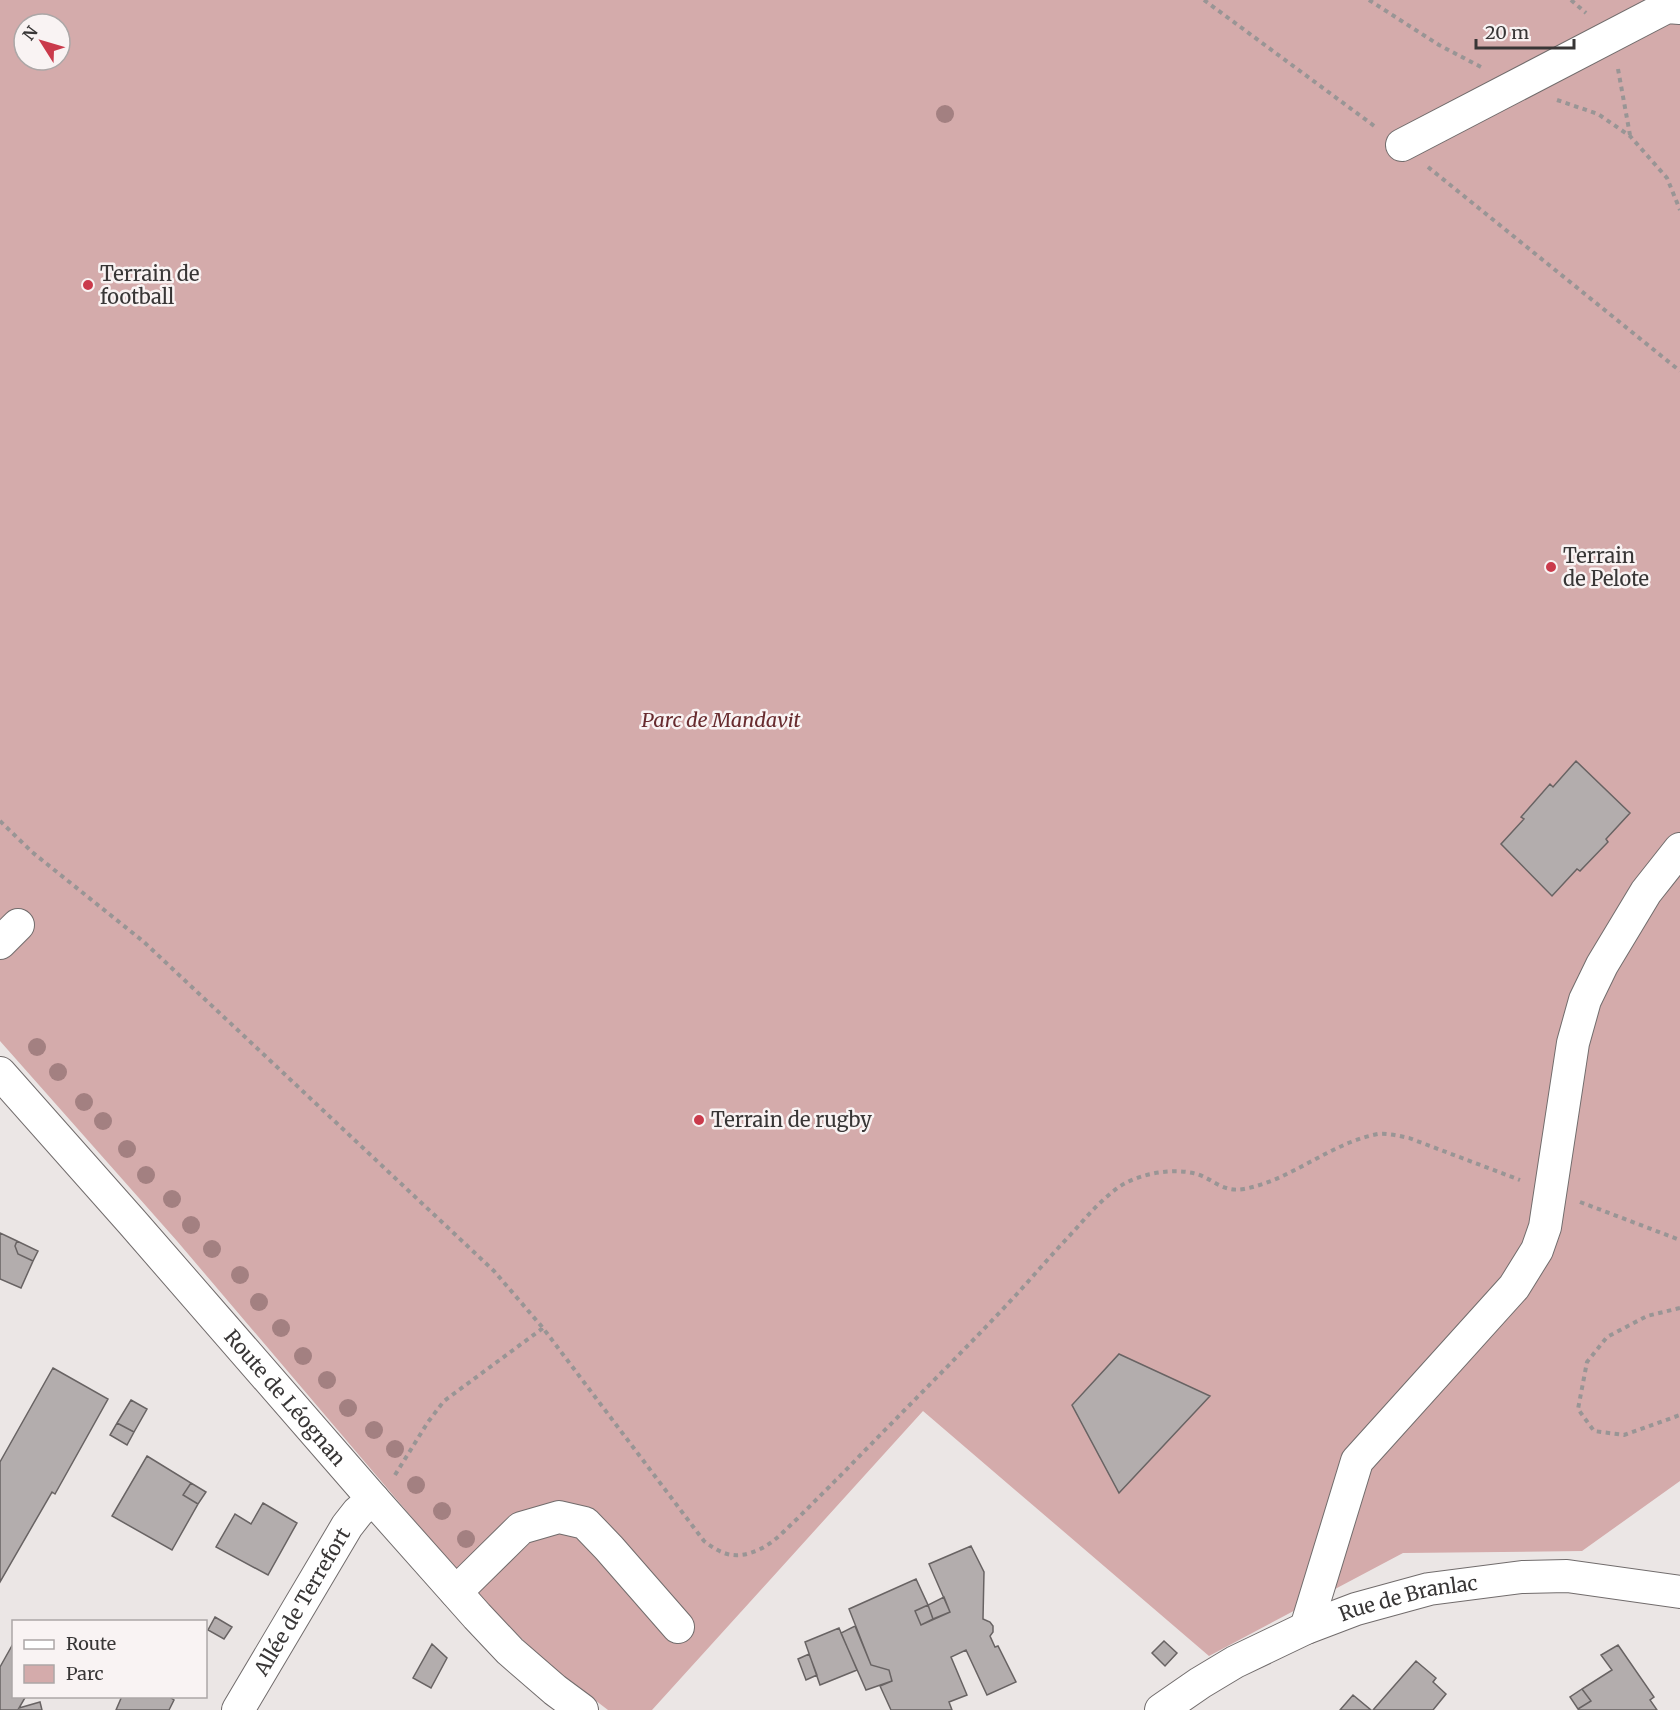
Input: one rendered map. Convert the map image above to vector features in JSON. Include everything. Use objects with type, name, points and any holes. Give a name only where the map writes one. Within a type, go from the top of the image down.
[{"type":"street","points":[[1402,146],[1667,7],[1680,8]]},
{"type":"street","points":[[1306,1628],[1357,1461],[1514,1287],[1537,1250],[1545,1227],[1573,1043],[1585,1000],[1602,965],[1646,892],[1680,849]]},
{"type":"street","name":"Route de Léognan","points":[[0,1073],[456,1592],[510,1651],[582,1710]]},
{"type":"street","name":"Allée de Terrefort","points":[[238,1710],[347,1526],[373,1499]]},
{"type":"street","points":[[456,1592],[521,1528],[559,1517],[585,1523],[678,1627]]},
{"type":"street","name":"Rue de Branlac","points":[[1161,1710],[1235,1662],[1306,1628],[1356,1609],[1429,1589],[1522,1577],[1568,1576],[1680,1593]]},
{"type":"path","points":[[1204,0],[1402,146],[1680,371]]},
{"type":"path","points":[[1611,36],[1630,136]]},
{"type":"path","points":[[0,821],[32,852],[153,950],[494,1271],[543,1328],[704,1541],[717,1551],[728,1555],[741,1555],[758,1550],[780,1535],[1015,1296],[1099,1203],[1120,1186],[1149,1173],[1194,1173],[1226,1188],[1253,1187],[1341,1146],[1379,1134],[1393,1134],[1410,1138],[1680,1240]]},
{"type":"path","points":[[1680,1308],[1647,1316],[1607,1337],[1587,1362],[1578,1409],[1594,1431],[1624,1435],[1680,1415]]},
{"type":"path","points":[[373,1499],[389,1484],[444,1401],[543,1328]]},
{"type":"green space","name":"Parc de Mandavit","points":[[0,0],[1680,0],[1680,1481],[1582,1551],[1403,1553],[1209,1656],[923,1411],[652,1710],[608,1710],[545,1662],[477,1594],[177,1241],[0,1041]]},
{"type":"building","points":[[1576,761],[1630,813],[1606,839],[1608,842],[1580,871],[1577,869],[1552,896],[1501,844],[1524,819],[1521,817],[1550,784],[1553,787]]},
{"type":"building","points":[[0,1233],[17,1241],[15,1246],[18,1254],[33,1261],[21,1288],[0,1279]]},
{"type":"building","points":[[17,1241],[38,1251],[33,1261],[18,1254],[15,1246]]},
{"type":"building","points":[[1119,1354],[1210,1396],[1119,1493],[1072,1405]]},
{"type":"building","points":[[53,1368],[108,1399],[55,1494],[52,1492],[0,1582],[0,1462]]},
{"type":"building","points":[[131,1400],[147,1409],[134,1432],[117,1423]]},
{"type":"building","points":[[117,1423],[134,1432],[127,1445],[110,1435]]},
{"type":"building","points":[[147,1456],[191,1483],[183,1495],[198,1504],[172,1550],[112,1516]]},
{"type":"building","points":[[191,1483],[206,1492],[198,1504],[183,1495]]},
{"type":"building","points":[[263,1503],[297,1523],[268,1575],[216,1547],[235,1514],[251,1524]]},
{"type":"building","points":[[971,1546],[984,1572],[983,1619],[993,1626],[990,1636],[995,1647],[998,1646],[1016,1682],[987,1695],[966,1650],[951,1657],[967,1695],[949,1702],[952,1710],[891,1710],[880,1686],[892,1681],[889,1670],[871,1665],[849,1609],[916,1579],[928,1605],[915,1611],[921,1625],[950,1612],[929,1564]]},
{"type":"building","points":[[944,1597],[950,1612],[933,1619],[928,1605]]},
{"type":"building","points":[[928,1605],[933,1619],[921,1625],[915,1611]]},
{"type":"building","points":[[215,1617],[232,1627],[224,1639],[208,1630]]},
{"type":"building","points":[[855,1626],[871,1665],[889,1670],[892,1681],[866,1690],[841,1633]]},
{"type":"building","points":[[839,1628],[857,1670],[820,1685],[805,1642]]},
{"type":"building","points":[[1164,1641],[1177,1653],[1165,1666],[1152,1653]]},
{"type":"building","points":[[432,1644],[447,1658],[431,1688],[413,1678]]},
{"type":"building","points":[[1618,1645],[1654,1697],[1650,1700],[1657,1710],[1579,1710],[1591,1701],[1582,1689],[1612,1670],[1601,1655]]},
{"type":"building","points":[[12,1646],[12,1698],[25,1698],[19,1708],[40,1702],[42,1710],[0,1710],[0,1667]]},
{"type":"building","points":[[809,1654],[817,1675],[806,1680],[798,1659]]},
{"type":"building","points":[[1416,1661],[1436,1678],[1433,1682],[1446,1694],[1433,1710],[1373,1710]]},
{"type":"building","points":[[1582,1689],[1591,1701],[1578,1709],[1570,1697]]},
{"type":"building","points":[[1353,1695],[1371,1710],[1340,1710]]},
{"type":"building","points":[[121,1698],[171,1698],[174,1700],[169,1710],[116,1710]]},
{"type":"place","name":"Terrain de football","points":[[88,285]]},
{"type":"place","name":"Terrain de Pelote","points":[[1551,567]]},
{"type":"place","name":"Terrain de rugby","points":[[699,1120]]}]
